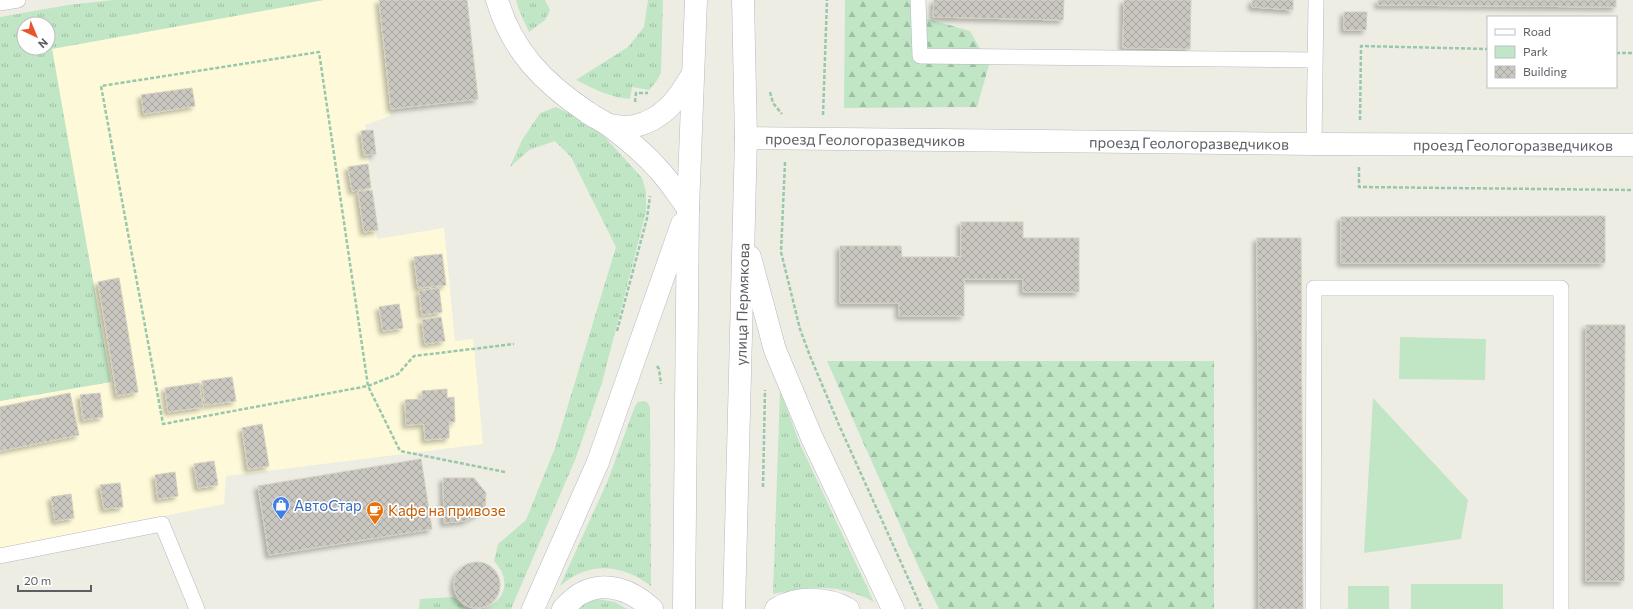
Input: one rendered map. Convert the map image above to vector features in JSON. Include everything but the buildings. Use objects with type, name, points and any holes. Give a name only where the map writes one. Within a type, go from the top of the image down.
[{"type":"main road","points":[[497,0],[502,17],[513,41],[545,79],[564,95],[609,125],[633,144],[659,170],[688,208]]},
{"type":"main road","points":[[684,609],[688,208],[696,0]]},
{"type":"main road","name":"улица Пермякова","points":[[734,609],[746,138],[743,0]]},
{"type":"main road","points":[[609,125],[633,126],[652,120],[669,109],[682,92],[692,75]]},
{"type":"main road","name":"проезд Геологоразведчиков","points":[[746,138],[1314,144],[1633,145]]},
{"type":"main road","points":[[534,609],[598,462],[688,208]]},
{"type":"main road","points":[[743,235],[776,350],[812,438],[893,609]]},
{"type":"main road","points":[[563,609],[581,593],[602,586],[626,591],[640,599],[652,609]]},
{"type":"main road","points":[[776,609],[799,601],[820,600],[840,604],[848,609]]},
{"type":"lane","points":[[0,3],[18,0]]},
{"type":"lane","points":[[918,0],[920,56],[1316,60]]},
{"type":"lane","points":[[1314,144],[1316,0]]},
{"type":"lane","points":[[1313,609],[1314,288],[1561,288],[1560,609]]},
{"type":"lane","points":[[0,556],[162,524],[197,609]]},
{"type":"path","points":[[823,118],[827,0]]},
{"type":"path","points":[[1361,46],[1487,49]]},
{"type":"path","points":[[505,472],[400,451],[368,386],[319,52],[101,86],[163,424],[368,386],[398,374],[414,356],[514,344]]},
{"type":"path","points":[[1617,53],[1633,53]]},
{"type":"path","points":[[769,87],[773,103],[780,112],[789,119],[783,182],[781,252],[800,329],[839,425],[922,609]]},
{"type":"path","points":[[633,126],[636,93],[654,92]]},
{"type":"path","points":[[617,332],[647,218],[650,192]]},
{"type":"path","points":[[621,318],[640,341],[659,369],[661,388]]},
{"type":"path","points":[[776,350],[800,329]]},
{"type":"path","points":[[763,490],[765,386]]},
{"type":"shaded area","points":[[324,0],[379,0],[391,109],[390,116],[365,125],[377,239],[444,228],[455,341],[473,339],[483,444],[226,476],[224,504],[0,548],[0,401],[110,382],[53,56],[56,56],[56,47]]},
{"type":"green space","points":[[113,0],[324,0],[56,48],[56,16],[16,16],[16,56],[53,56],[111,382],[0,401],[0,17],[68,5]]},
{"type":"green space","points":[[516,0],[545,0],[550,10],[545,20],[529,32]]},
{"type":"green space","points":[[648,0],[663,0],[661,73],[649,90],[632,87],[630,99],[622,98],[602,92],[576,80],[628,47],[644,27]]},
{"type":"green space","points":[[845,0],[923,0],[924,18],[970,31],[989,65],[977,107],[844,108]]},
{"type":"green space","points":[[556,107],[581,119],[604,136],[642,178],[646,192],[646,212],[602,383],[575,460],[511,609],[486,609],[495,603],[501,595],[504,586],[502,573],[494,561],[498,544],[526,520],[555,448],[616,247],[571,157],[555,141],[529,150],[510,167],[522,140],[540,113]]},
{"type":"green space","points":[[1400,337],[1486,339],[1485,380],[1399,379]]},
{"type":"green space","points":[[827,361],[1214,361],[1214,609],[939,609],[920,570]]},
{"type":"green space","points":[[780,390],[800,444],[874,602],[848,592],[824,588],[800,589],[773,594]]},
{"type":"green space","points":[[1373,398],[1468,500],[1461,539],[1364,553]]},
{"type":"green space","points":[[644,401],[648,403],[650,408],[651,586],[628,573],[605,568],[582,572],[560,586],[608,480],[635,406],[638,402]]},
{"type":"green space","points":[[1411,584],[1503,584],[1503,609],[1411,609]]},
{"type":"green space","points":[[1348,586],[1389,586],[1389,609],[1348,609]]},
{"type":"green space","points":[[454,597],[464,607],[471,609],[419,609],[420,599]]},
{"type":"green space","points":[[598,599],[615,602],[627,609],[577,609],[584,603]]},
{"type":"place","name":"АвтоСтар","points":[[281,520]]},
{"type":"place","name":"Кафе на привозе","points":[[375,525]]}]
